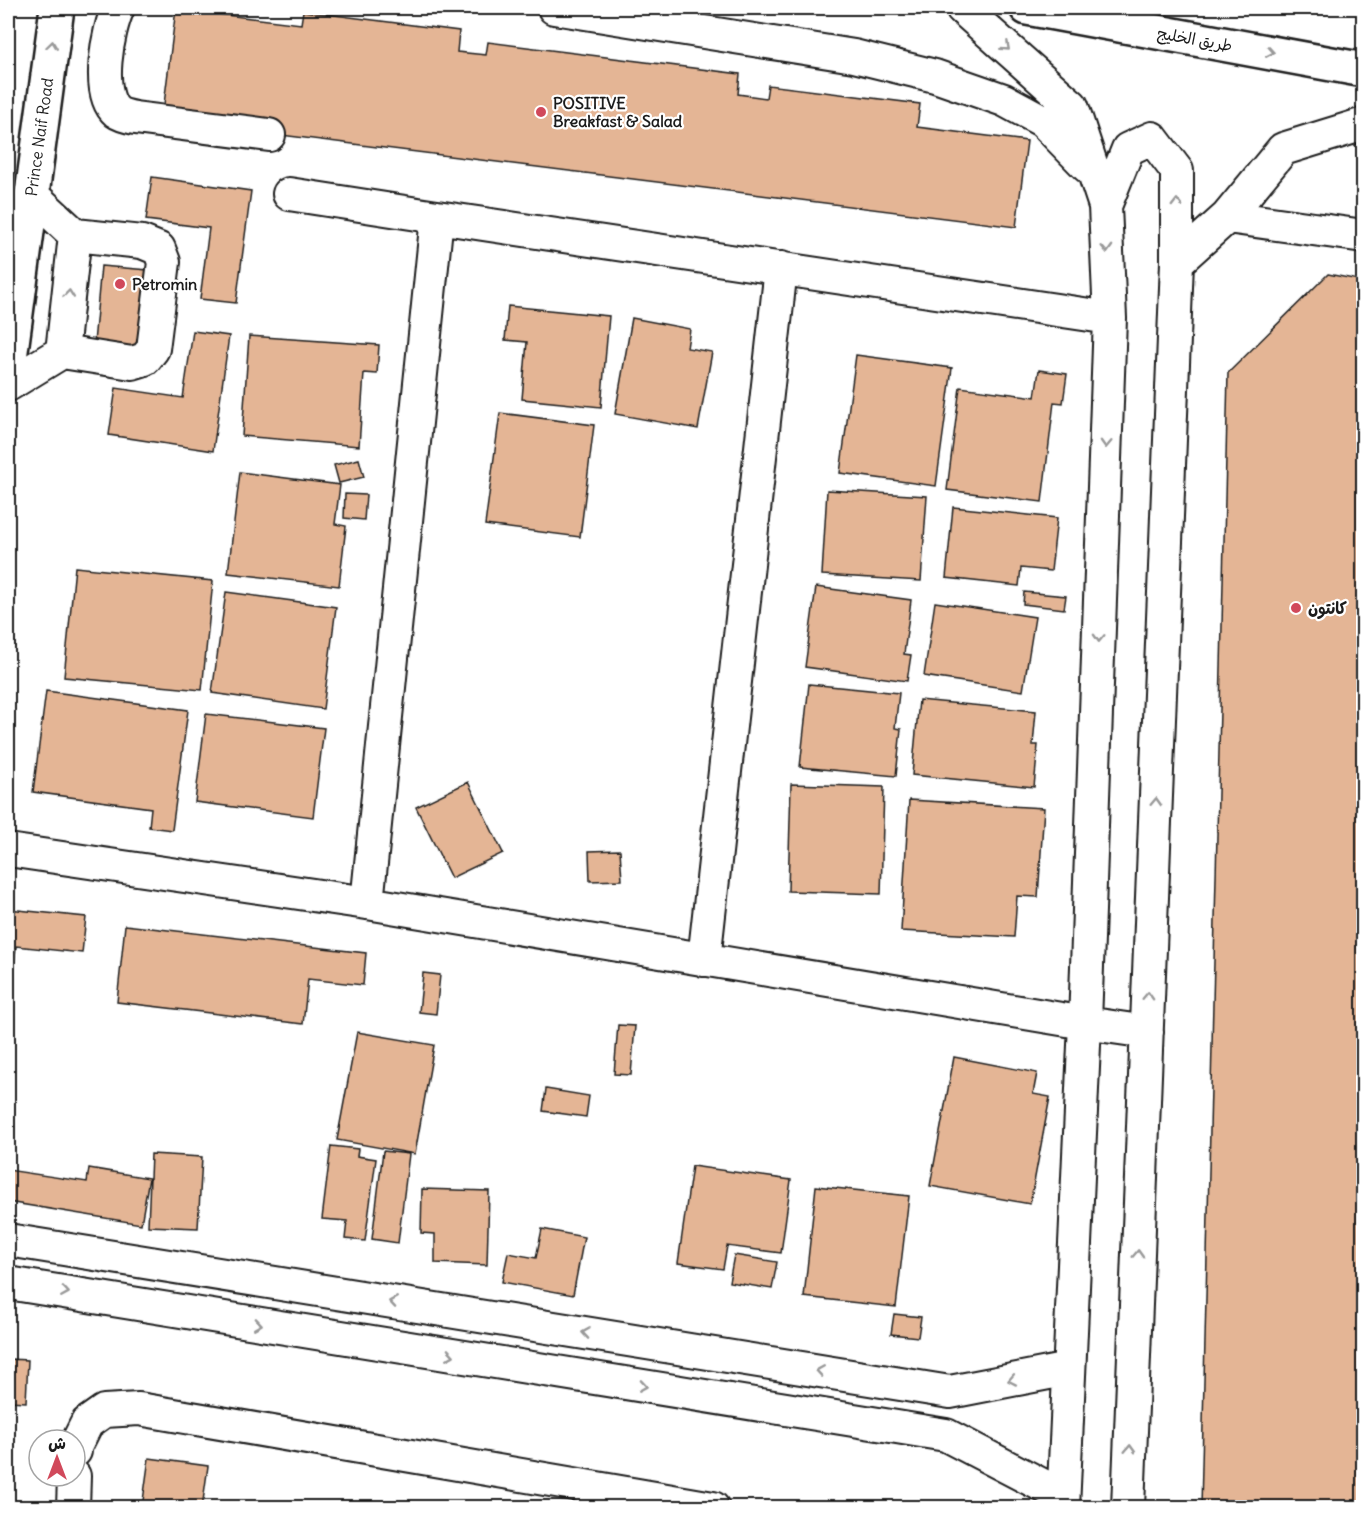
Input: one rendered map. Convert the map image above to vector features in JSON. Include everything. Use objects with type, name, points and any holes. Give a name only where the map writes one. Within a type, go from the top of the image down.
[{"type":"main road","name":"Prince Naif Road","points":[[8,373],[57,8]]},
{"type":"main road","name":"طريق الخليج","points":[[1027,8],[1364,70]]},
{"type":"street","points":[[118,8],[114,15],[105,55],[107,97],[117,112],[135,118],[269,135]]},
{"type":"street","points":[[554,8],[854,56],[935,76],[1004,100],[1043,121],[1094,173]]},
{"type":"street","points":[[8,1283],[946,1435],[1063,1502],[1085,1023],[1110,318],[1105,206],[1072,106],[962,8]]},
{"type":"street","points":[[1177,262],[1227,217],[1283,149],[1364,124]]},
{"type":"street","points":[[1105,206],[1128,149],[1152,138],[1177,171],[1177,262],[1128,1508]]},
{"type":"street","points":[[8,385],[62,352],[132,363],[145,360],[153,349],[164,262],[159,249],[142,242],[75,235],[31,194]]},
{"type":"street","points":[[289,194],[1110,318]]},
{"type":"street","points":[[367,903],[437,217]]},
{"type":"street","points":[[1227,217],[1364,236]]},
{"type":"street","points":[[62,352],[75,235]]},
{"type":"street","points":[[704,960],[781,268]]},
{"type":"street","points":[[8,849],[367,903],[1147,1032]]},
{"type":"street","points":[[8,1240],[951,1392],[1069,1369]]},
{"type":"street","points":[[84,1428],[87,1423],[104,1411],[139,1409],[714,1508]]},
{"type":"street","points":[[73,1508],[74,1488]]},
{"type":"building","name":"POSITIVE Breakfast & Salad","points":[[176,9],[301,24],[303,11],[459,31],[457,52],[486,55],[488,42],[740,74],[738,94],[766,98],[768,85],[920,104],[917,127],[1027,141],[1016,227],[162,120]]},
{"type":"building","points":[[152,177],[251,191],[236,303],[200,299],[209,228],[146,220]]},
{"type":"building","points":[[101,266],[160,271],[153,349],[94,343]]},
{"type":"building","points":[[1328,274],[1364,281],[1364,1508],[1201,1508],[1228,373]]},
{"type":"building","points":[[508,306],[609,316],[601,407],[522,399],[527,342],[505,340]]},
{"type":"building","points":[[632,318],[690,329],[687,348],[712,352],[698,429],[615,414]]},
{"type":"building","points":[[193,331],[229,336],[213,451],[109,435],[116,388],[183,398]]},
{"type":"building","points":[[249,336],[379,345],[377,374],[364,373],[359,446],[242,436]]},
{"type":"building","points":[[856,355],[952,368],[936,486],[840,473]]},
{"type":"building","points":[[1039,370],[1067,374],[1063,403],[1054,402],[1042,502],[947,490],[960,387],[1035,397]]},
{"type":"building","points":[[500,413],[594,425],[580,537],[485,525]]},
{"type":"building","points":[[359,459],[364,477],[339,483],[334,465]]},
{"type":"building","points":[[240,472],[340,485],[335,524],[346,526],[339,586],[228,573]]},
{"type":"building","points":[[827,490],[927,496],[921,581],[822,575]]},
{"type":"building","points":[[345,494],[366,495],[364,520],[344,518]]},
{"type":"building","points":[[953,507],[1057,518],[1051,571],[1021,568],[1019,586],[946,578]]},
{"type":"building","points":[[75,567],[213,581],[202,690],[64,677]]},
{"type":"building","points":[[816,587],[911,600],[904,654],[911,655],[907,681],[805,667]]},
{"type":"building","points":[[226,592],[336,607],[323,709],[212,693]]},
{"type":"building","points":[[1024,592],[1066,596],[1064,609],[1023,604]]},
{"type":"building","points":[[935,602],[1035,617],[1023,691],[924,676]]},
{"type":"building","points":[[809,684],[899,693],[895,728],[901,729],[896,776],[800,767]]},
{"type":"building","points":[[46,691],[188,710],[172,830],[149,827],[151,808],[33,792]]},
{"type":"building","points":[[919,700],[1036,711],[1033,745],[1038,745],[1034,787],[912,775]]},
{"type":"building","points":[[206,714],[324,728],[313,817],[195,802]]},
{"type":"building","points":[[468,782],[503,853],[451,878],[416,807]]},
{"type":"building","points":[[791,784],[884,787],[881,894],[788,891]]},
{"type":"building","points":[[909,800],[1044,808],[1038,897],[1017,896],[1014,937],[901,931]]},
{"type":"building","points":[[620,850],[622,880],[590,881],[589,851]]},
{"type":"building","points":[[8,909],[86,917],[82,953],[16,946],[10,1006],[8,1006]]},
{"type":"building","points":[[125,925],[366,953],[363,985],[308,979],[303,1024],[117,1002]]},
{"type":"building","points":[[423,973],[440,975],[436,1014],[419,1012]]},
{"type":"building","points":[[618,1025],[635,1026],[631,1075],[614,1074]]},
{"type":"building","points":[[357,1032],[434,1045],[415,1154],[337,1140]]},
{"type":"building","points":[[954,1057],[1037,1073],[1033,1094],[1050,1097],[1030,1204],[930,1186]]},
{"type":"building","points":[[546,1089],[589,1096],[586,1117],[543,1111]]},
{"type":"building","points":[[331,1146],[358,1149],[357,1156],[376,1159],[365,1241],[345,1239],[347,1221],[322,1219]]},
{"type":"building","points":[[383,1151],[409,1154],[398,1243],[372,1239]]},
{"type":"building","points":[[151,1154],[202,1157],[198,1228],[148,1226]]},
{"type":"building","points":[[692,1166],[791,1180],[781,1253],[727,1246],[723,1269],[678,1263]]},
{"type":"building","points":[[89,1168],[149,1178],[141,1224],[8,1202],[8,1170],[87,1182]]},
{"type":"building","points":[[816,1186],[909,1196],[896,1307],[804,1297]]},
{"type":"building","points":[[422,1189],[489,1191],[487,1265],[435,1263],[435,1234],[421,1233]]},
{"type":"building","points":[[542,1229],[584,1237],[573,1295],[502,1282],[508,1253],[536,1258]]},
{"type":"building","points":[[734,1255],[777,1262],[772,1289],[729,1282]]},
{"type":"building","points":[[894,1314],[921,1317],[918,1337],[891,1334]]},
{"type":"building","points":[[8,1359],[28,1360],[26,1402],[8,1401]]},
{"type":"building","points":[[149,1458],[208,1466],[202,1508],[142,1508]]},
{"type":"place","name":"POSITIVE Breakfast & Salad","points":[[541,112]]},
{"type":"place","name":"Petromin","points":[[120,284]]},
{"type":"place","name":"كانتون","points":[[1296,608]]}]
